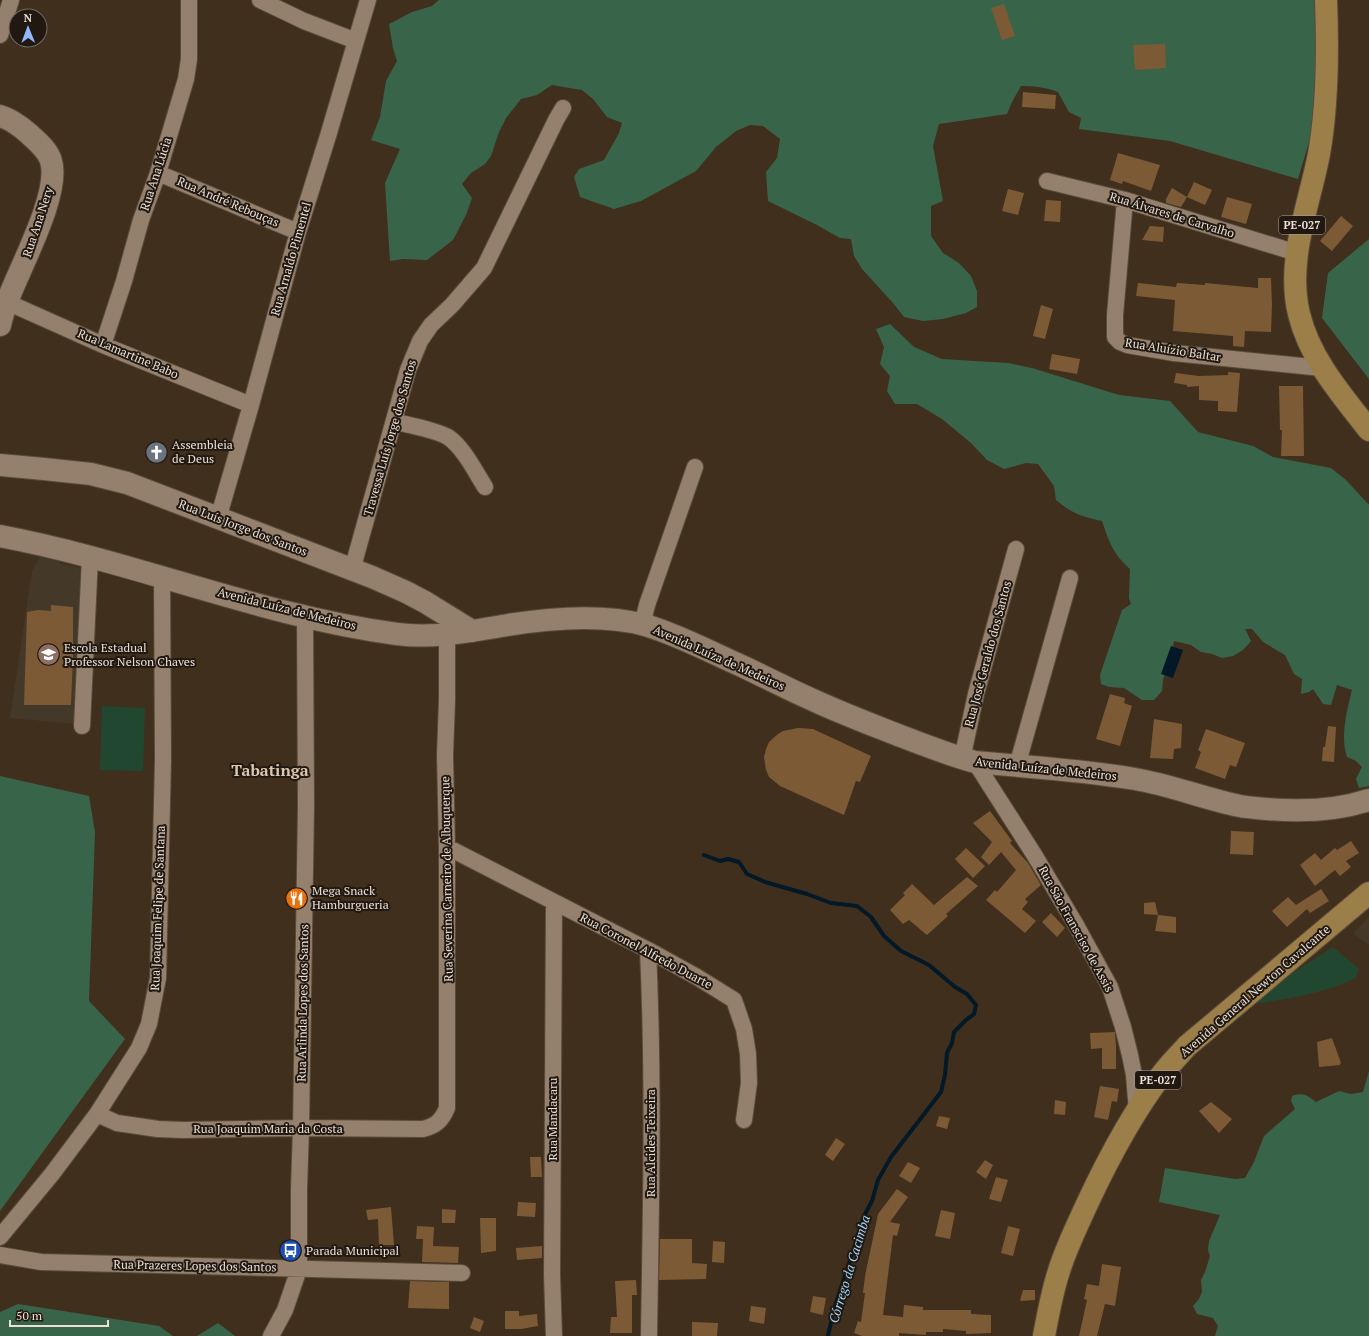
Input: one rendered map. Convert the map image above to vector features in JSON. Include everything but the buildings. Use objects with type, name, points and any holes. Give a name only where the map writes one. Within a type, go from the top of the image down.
[{"type":"main road","name":"PE-027","points":[[1326,0],[1327,42],[1324,113],[1318,155],[1297,253],[1295,285],[1299,314],[1307,340],[1322,368],[1369,430]]},
{"type":"main road","name":"Avenida General Newton Cavalcante","points":[[1044,1336],[1049,1306],[1059,1270],[1074,1231],[1121,1138],[1137,1111],[1163,1073],[1187,1046],[1369,893]]},
{"type":"street","points":[[0,34],[11,0]]},
{"type":"street","name":"Rua Ana Lúcia","points":[[103,344],[124,281],[141,220],[158,173],[188,69],[188,0]]},
{"type":"street","points":[[260,0],[304,21],[356,41]]},
{"type":"street","name":"Rua Arnaldo Pimentel","points":[[218,519],[298,232],[368,0]]},
{"type":"street","name":"Travessa Luís Jorge dos Santos","points":[[352,570],[408,370],[420,341],[431,325],[452,305],[484,268],[563,108]]},
{"type":"street","name":"Rua Ana Nery","points":[[0,116],[17,124],[35,139],[49,155],[53,168],[49,193],[42,217],[26,259],[3,300],[0,325]]},
{"type":"street","name":"Rua André Rebouças","points":[[158,173],[298,232]]},
{"type":"street","name":"Rua Álvares de Carvalho","points":[[1047,181],[1125,200],[1297,253]]},
{"type":"street","name":"Rua Aluízio Baltar","points":[[1125,200],[1115,315],[1115,337],[1120,342],[1127,345],[1174,353],[1322,368]]},
{"type":"street","name":"Rua Lamartine Babo","points":[[3,300],[103,344],[251,405]]},
{"type":"street","points":[[394,421],[440,433],[447,437],[459,448],[485,487]]},
{"type":"street","name":"Rua Luís Jorge dos Santos","points":[[0,465],[98,476],[126,483],[406,592],[472,631]]},
{"type":"street","points":[[642,624],[695,467]]},
{"type":"street","name":"Avenida Luíza de Medeiros","points":[[0,536],[90,557],[305,616],[398,634],[424,636],[447,634],[542,620],[596,619],[642,624],[668,633],[818,702],[916,742],[969,760],[1104,774],[1136,779],[1241,807],[1291,811],[1333,809],[1366,802]]},
{"type":"street","name":"Rua José Geraldo dos Santos","points":[[969,760],[976,694],[1016,549]]},
{"type":"street","points":[[82,726],[90,557]]},
{"type":"street","name":"Rua Joaquim Felipe de Santana","points":[[0,1237],[52,1174],[97,1114],[139,1048],[149,1024],[158,978],[164,760],[162,578]]},
{"type":"street","points":[[1017,766],[1070,578]]},
{"type":"street","name":"Rua Arlinda Lopes dos Santos","points":[[271,1336],[285,1310],[299,1269],[299,1189],[306,806],[305,616]]},
{"type":"street","name":"Rua Severina Carneiro de Albuquerque","points":[[439,1122],[444,1116],[447,1108],[447,847],[445,755],[447,634]]},
{"type":"street","name":"Rua São Fransciso de Assis","points":[[969,760],[1035,856],[1076,925],[1110,987],[1123,1027],[1134,1075],[1137,1111]]},
{"type":"street","name":"Rua Coronel Alfredo Duarte","points":[[447,847],[697,976],[734,1000],[744,1029],[748,1054],[749,1083],[744,1120]]},
{"type":"street","name":"Rua Mandacaru","points":[[554,903],[552,1275],[554,1336]]},
{"type":"street","name":"Rua Alcides Teixeira","points":[[648,950],[652,1134],[649,1336]]},
{"type":"street","name":"Rua Joaquim Maria da Costa","points":[[97,1114],[117,1123],[158,1129],[183,1130],[301,1128],[423,1129],[432,1127],[439,1122]]},
{"type":"street","name":"Rua Prazeres Lopes dos Santos","points":[[0,1255],[41,1262],[462,1273]]},
{"type":"shaded area","name":"Escola Estadual Professor Nelson Chaves","points":[[41,555],[60,561],[60,564],[80,568],[76,724],[10,718],[32,571]]},
{"type":"shaded area","points":[[1369,917],[1369,946],[1353,933]]},
{"type":"green space","points":[[439,0],[1317,0],[1317,64],[1314,125],[1298,179],[1170,141],[1079,129],[1081,118],[1069,112],[1058,92],[1040,87],[1021,86],[1007,114],[939,124],[933,146],[943,201],[931,206],[931,236],[943,253],[959,263],[971,276],[977,291],[977,307],[966,313],[943,319],[923,321],[904,317],[862,269],[854,256],[851,239],[840,238],[768,201],[766,172],[777,158],[780,139],[763,126],[750,125],[736,131],[716,147],[696,171],[641,201],[614,209],[580,197],[574,177],[579,169],[604,160],[619,133],[622,123],[607,117],[593,99],[582,90],[552,85],[537,95],[521,99],[506,118],[499,132],[491,156],[485,164],[471,173],[462,184],[472,198],[466,215],[453,240],[427,260],[403,259],[390,261],[385,183],[400,149],[371,140],[380,117],[386,81],[397,61],[389,24],[412,12],[432,6]]},
{"type":"green space","points":[[1369,239],[1369,379],[1322,318],[1328,273]]},
{"type":"green space","points":[[890,324],[914,347],[942,359],[1008,363],[1032,368],[1119,395],[1170,401],[1198,432],[1253,446],[1273,457],[1331,468],[1346,480],[1369,505],[1369,786],[1359,788],[1356,779],[1362,767],[1356,761],[1347,757],[1345,749],[1344,732],[1352,690],[1337,685],[1331,705],[1323,704],[1313,689],[1309,692],[1301,694],[1302,679],[1294,674],[1285,655],[1263,642],[1252,629],[1245,629],[1251,641],[1243,650],[1233,656],[1222,658],[1201,652],[1191,645],[1174,641],[1163,680],[1162,691],[1154,700],[1142,700],[1124,688],[1109,687],[1101,684],[1100,675],[1122,610],[1131,604],[1129,598],[1130,569],[1119,558],[1112,547],[1102,521],[1077,514],[1056,500],[1054,486],[1038,464],[1026,463],[1004,469],[987,460],[971,443],[942,419],[917,404],[895,404],[887,391],[890,376],[880,364],[884,347],[876,329]]},
{"type":"green space","points":[[102,706],[145,708],[143,771],[100,770]]},
{"type":"green space","points":[[0,776],[89,796],[95,832],[89,1001],[125,1039],[0,1211]]},
{"type":"green space","points":[[1333,947],[1359,969],[1356,978],[1315,993],[1241,1006]]},
{"type":"green space","points":[[1369,1071],[1369,1336],[1215,1336],[1218,1326],[1213,1318],[1197,1314],[1193,1306],[1199,1299],[1202,1292],[1201,1280],[1210,1256],[1208,1250],[1209,1241],[1220,1215],[1159,1202],[1165,1168],[1235,1179],[1245,1178],[1254,1162],[1264,1136],[1295,1109],[1291,1101],[1292,1096],[1299,1094],[1305,1095],[1316,1102],[1339,1091],[1351,1094],[1363,1092]]},
{"type":"green space","points":[[18,1304],[159,1326],[173,1336],[0,1336],[0,1312]]},
{"type":"green space","points":[[218,1323],[235,1336],[197,1336]]},
{"type":"water","points":[[1171,646],[1183,650],[1173,678],[1161,674]]},
{"type":"waterway","name":"Córrego da Cacimba","points":[[704,855],[720,861],[728,859],[739,862],[747,874],[765,882],[807,894],[831,903],[857,906],[871,917],[884,936],[901,951],[929,965],[955,987],[967,994],[976,1005],[974,1014],[954,1032],[952,1043],[947,1053],[945,1075],[941,1092],[891,1157],[878,1180],[872,1201],[863,1218],[834,1309],[828,1336]]},
{"type":"place","name":"Assembleia de Deus","points":[[156,452]]},
{"type":"place","name":"Escola Estadual Professor Nelson Chaves","points":[[49,655]]},
{"type":"place","name":"Mega Snack Hamburgueria","points":[[297,898]]},
{"type":"place","name":"Parada Municipal","points":[[290,1251]]},
{"type":"district","name":"Tabatinga","points":[[270,770]]}]
